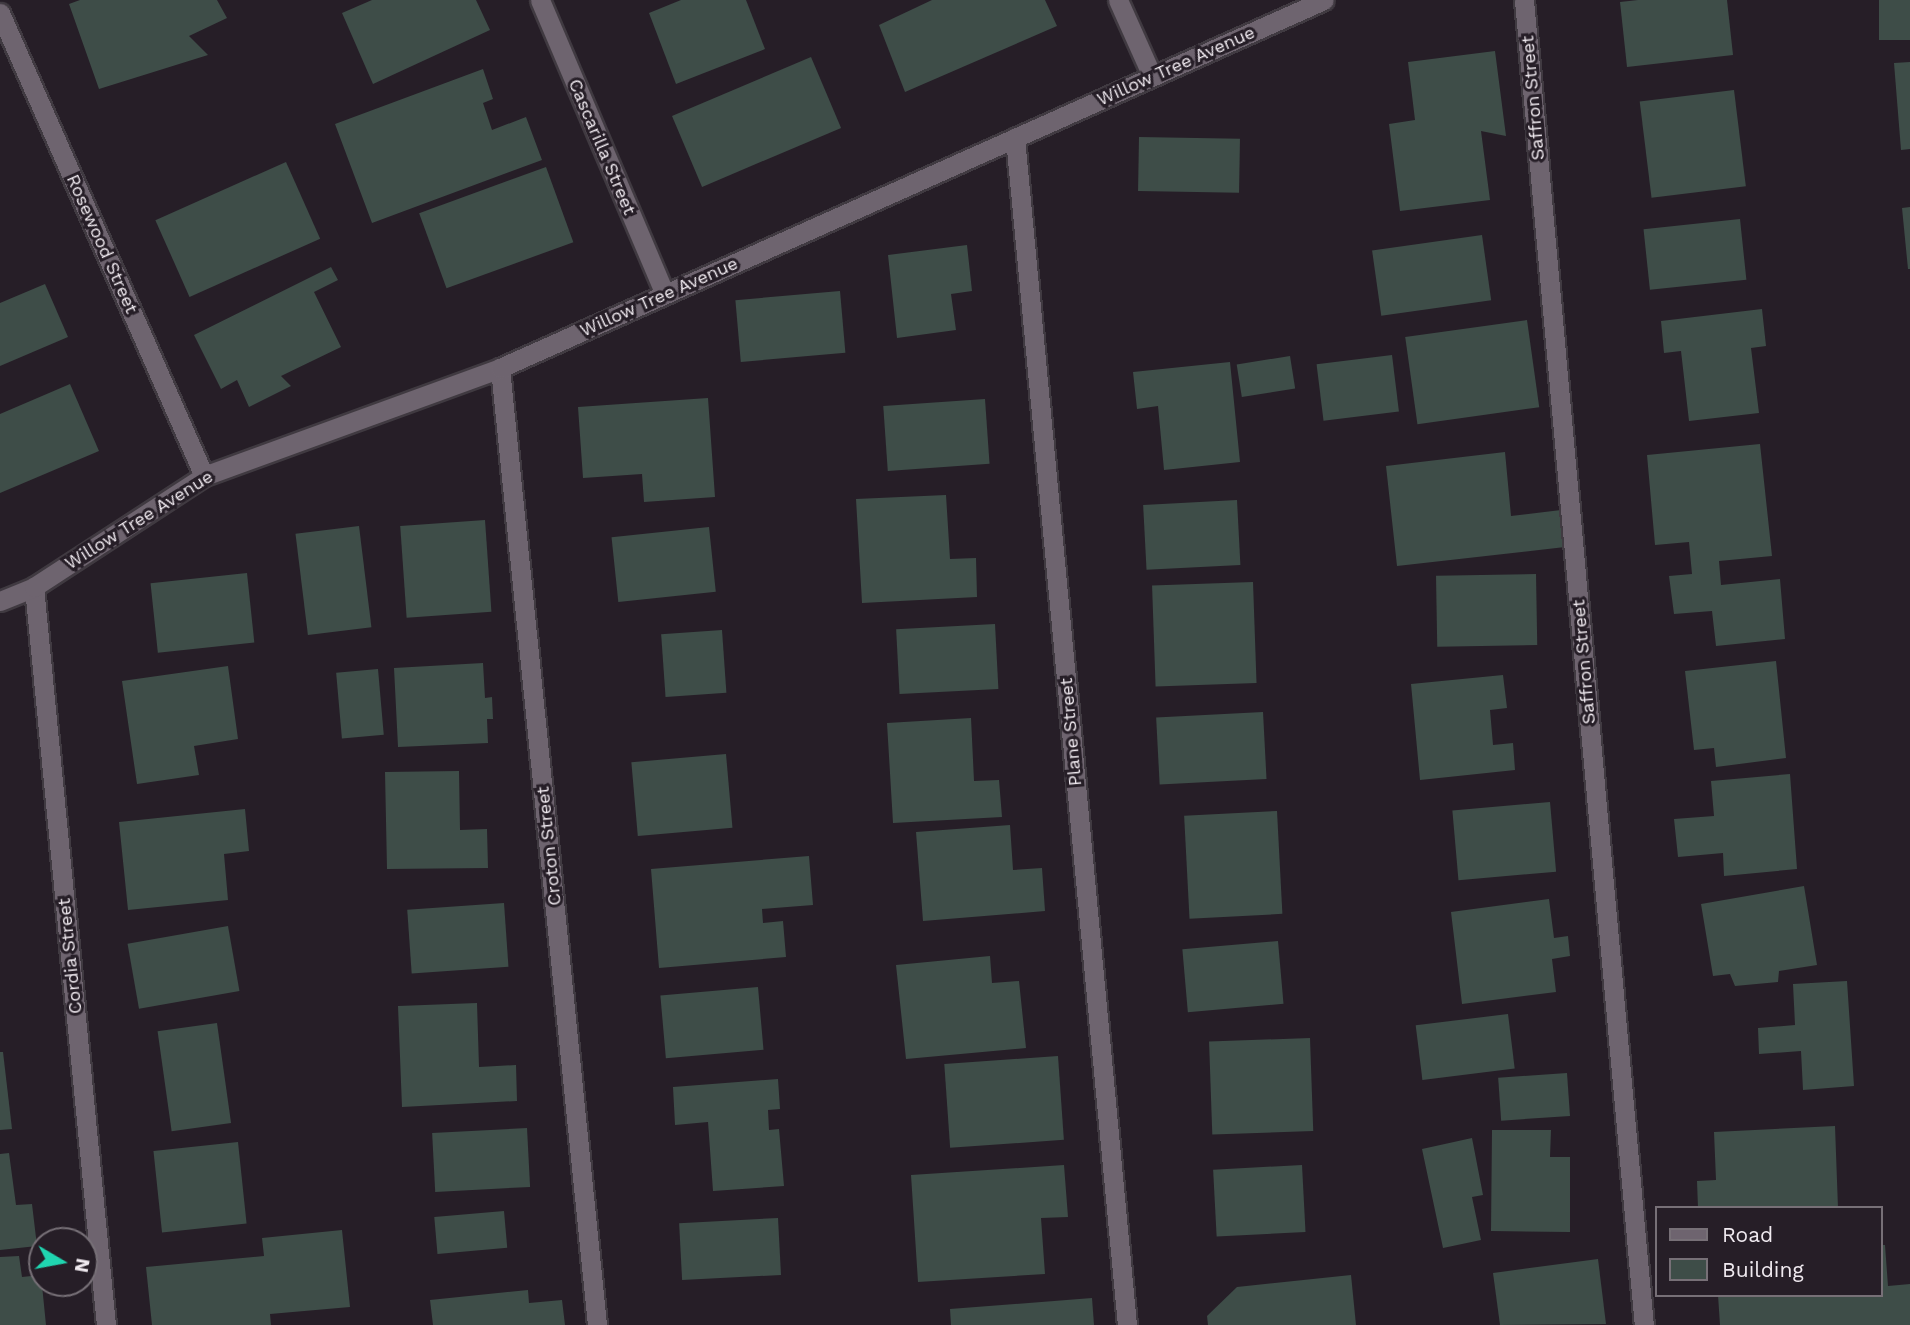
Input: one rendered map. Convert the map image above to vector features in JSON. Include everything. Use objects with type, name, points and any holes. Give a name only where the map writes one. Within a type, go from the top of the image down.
[{"type":"street","name":"Cascarilla Street","points":[[540,0],[665,294]]},
{"type":"street","points":[[1118,0],[1153,76]]},
{"type":"street","name":"Willow Tree Avenue","points":[[0,601],[34,587],[204,476],[500,368],[1324,0]]},
{"type":"street","name":"Saffron Street","points":[[1524,0],[1644,1325]]},
{"type":"street","name":"Rosewood Street","points":[[0,13],[204,476]]},
{"type":"street","name":"Plane Street","points":[[1014,138],[1127,1325]]},
{"type":"street","name":"Croton Street","points":[[500,368],[597,1325]]},
{"type":"street","name":"Cordia Street","points":[[34,587],[106,1325]]},
{"type":"building","points":[[80,0],[217,0],[227,18],[189,36],[208,55],[99,89],[69,4]]},
{"type":"building","points":[[372,0],[476,0],[490,30],[373,84],[342,13]]},
{"type":"building","points":[[681,0],[746,0],[765,49],[676,84],[649,13]]},
{"type":"building","points":[[932,0],[1045,0],[1057,26],[905,92],[879,25]]},
{"type":"building","points":[[1727,0],[1733,55],[1627,67],[1620,2]]},
{"type":"building","points":[[1879,0],[1910,0],[1910,40],[1879,40]]},
{"type":"building","points":[[1495,51],[1506,136],[1481,131],[1490,200],[1400,211],[1389,124],[1415,120],[1408,62]]},
{"type":"building","points":[[811,57],[841,128],[702,187],[672,116]]},
{"type":"building","points":[[1910,62],[1910,149],[1901,150],[1894,63]]},
{"type":"building","points":[[483,69],[493,99],[483,103],[492,130],[526,117],[542,160],[372,223],[335,124]]},
{"type":"building","points":[[1734,90],[1746,186],[1652,198],[1640,102]]},
{"type":"building","points":[[1139,137],[1240,139],[1239,193],[1138,191]]},
{"type":"building","points":[[286,162],[320,239],[190,297],[155,220]]},
{"type":"building","points":[[546,167],[573,242],[447,288],[419,213]]},
{"type":"building","points":[[1910,207],[1910,269],[1908,269],[1902,208]]},
{"type":"building","points":[[1740,219],[1746,280],[1650,290],[1644,229]]},
{"type":"building","points":[[1482,235],[1491,300],[1381,316],[1372,250]]},
{"type":"building","points":[[967,245],[972,291],[951,294],[956,330],[897,338],[888,255]]},
{"type":"building","points":[[331,267],[338,280],[314,292],[341,347],[281,376],[291,386],[249,407],[237,380],[221,389],[194,335]]},
{"type":"building","points":[[45,284],[68,337],[0,366],[0,303]]},
{"type":"building","points":[[840,291],[845,353],[741,362],[735,300]]},
{"type":"building","points":[[1762,309],[1766,346],[1751,348],[1759,413],[1689,421],[1681,351],[1664,353],[1661,321]]},
{"type":"building","points":[[1527,320],[1539,407],[1417,424],[1405,337]]},
{"type":"building","points":[[1392,355],[1399,412],[1324,421],[1317,364]]},
{"type":"building","points":[[1290,356],[1295,389],[1242,397],[1237,364]]},
{"type":"building","points":[[1230,362],[1240,462],[1164,470],[1158,406],[1137,409],[1133,372]]},
{"type":"building","points":[[70,384],[99,451],[0,493],[0,414]]},
{"type":"building","points":[[708,398],[715,497],[644,502],[642,474],[583,478],[578,407]]},
{"type":"building","points":[[985,399],[990,464],[888,471],[883,406]]},
{"type":"building","points":[[1760,444],[1772,556],[1719,561],[1721,585],[1780,579],[1785,639],[1716,646],[1712,611],[1674,614],[1669,576],[1692,574],[1689,542],[1655,545],[1647,455]]},
{"type":"building","points":[[1505,452],[1511,516],[1561,510],[1565,547],[1397,566],[1386,466]]},
{"type":"building","points":[[946,495],[950,559],[976,558],[977,597],[862,603],[856,499]]},
{"type":"building","points":[[1237,500],[1240,565],[1147,570],[1143,505]]},
{"type":"building","points":[[485,520],[491,612],[407,618],[400,526]]},
{"type":"building","points":[[359,526],[371,627],[308,635],[295,534]]},
{"type":"building","points":[[709,527],[716,592],[618,602],[612,537]]},
{"type":"building","points":[[247,573],[254,643],[158,653],[151,583]]},
{"type":"building","points":[[1536,574],[1537,645],[1437,647],[1436,576]]},
{"type":"building","points":[[1253,582],[1257,683],[1156,686],[1152,586]]},
{"type":"building","points":[[995,624],[998,689],[900,694],[896,629]]},
{"type":"building","points":[[722,630],[726,693],[666,697],[661,634]]},
{"type":"building","points":[[1776,661],[1786,758],[1716,767],[1714,748],[1694,750],[1685,671]]},
{"type":"building","points":[[483,663],[485,698],[492,697],[493,719],[487,719],[488,743],[398,747],[394,668]]},
{"type":"building","points":[[228,666],[238,739],[194,746],[199,775],[137,784],[122,681]]},
{"type":"building","points":[[378,669],[384,735],[342,738],[336,673]]},
{"type":"building","points":[[1503,675],[1507,708],[1490,710],[1493,745],[1513,743],[1515,770],[1420,780],[1411,684]]},
{"type":"building","points":[[1263,712],[1267,779],[1160,785],[1156,718]]},
{"type":"building","points":[[971,718],[974,781],[999,780],[1002,817],[893,823],[887,723]]},
{"type":"building","points":[[726,754],[732,828],[638,836],[631,762]]},
{"type":"building","points":[[459,771],[460,830],[487,829],[488,868],[387,869],[385,772]]},
{"type":"building","points":[[1790,774],[1797,869],[1724,876],[1723,853],[1678,857],[1674,819],[1714,816],[1711,781]]},
{"type":"building","points":[[1550,802],[1556,872],[1458,880],[1452,811]]},
{"type":"building","points":[[245,809],[249,851],[224,854],[228,900],[128,910],[119,822]]},
{"type":"building","points":[[1277,811],[1282,914],[1190,919],[1184,816]]},
{"type":"building","points":[[1010,825],[1013,870],[1042,868],[1045,911],[923,921],[916,832]]},
{"type":"building","points":[[809,856],[813,905],[762,909],[763,923],[783,921],[786,957],[659,968],[651,869]]},
{"type":"building","points":[[1804,886],[1817,965],[1779,971],[1778,982],[1735,986],[1730,974],[1713,976],[1701,904]]},
{"type":"building","points":[[1549,899],[1554,938],[1568,936],[1570,956],[1552,959],[1556,992],[1462,1004],[1451,912]]},
{"type":"building","points":[[504,903],[508,967],[412,974],[407,910]]},
{"type":"building","points":[[228,926],[239,991],[139,1009],[128,944]]},
{"type":"building","points":[[1278,941],[1283,1004],[1188,1012],[1182,949]]},
{"type":"building","points":[[990,956],[992,983],[1019,981],[1026,1048],[906,1059],[896,965]]},
{"type":"building","points":[[1847,981],[1854,1086],[1803,1090],[1801,1051],[1759,1054],[1758,1028],[1795,1025],[1793,984]]},
{"type":"building","points":[[758,987],[763,1050],[666,1058],[660,996]]},
{"type":"building","points":[[477,1003],[479,1067],[516,1065],[517,1101],[402,1107],[398,1006]]},
{"type":"building","points":[[1508,1014],[1515,1069],[1422,1080],[1416,1025]]},
{"type":"building","points":[[217,1023],[231,1123],[172,1131],[158,1031]]},
{"type":"building","points":[[1310,1038],[1313,1131],[1212,1134],[1209,1042]]},
{"type":"building","points":[[0,1052],[3,1052],[12,1129],[0,1130]]},
{"type":"building","points":[[1058,1056],[1064,1140],[950,1148],[944,1064]]},
{"type":"building","points":[[1567,1073],[1570,1116],[1501,1121],[1498,1078]]},
{"type":"building","points":[[778,1079],[780,1109],[768,1110],[769,1130],[779,1129],[784,1186],[713,1191],[708,1122],[675,1125],[673,1087]]},
{"type":"building","points":[[1835,1126],[1838,1206],[1698,1206],[1697,1181],[1716,1180],[1714,1132]]},
{"type":"building","points":[[527,1128],[530,1187],[435,1192],[432,1133]]},
{"type":"building","points":[[1492,1130],[1551,1130],[1550,1157],[1570,1157],[1570,1232],[1491,1231]]},
{"type":"building","points":[[1472,1138],[1483,1195],[1472,1197],[1481,1240],[1443,1248],[1422,1149]]},
{"type":"building","points":[[238,1142],[247,1224],[162,1232],[153,1151]]},
{"type":"building","points":[[9,1153],[16,1205],[32,1204],[35,1227],[28,1227],[28,1247],[0,1250],[0,1154]]},
{"type":"building","points":[[1064,1165],[1068,1217],[1041,1218],[1045,1274],[918,1282],[911,1175]]},
{"type":"building","points":[[1302,1165],[1306,1232],[1217,1237],[1213,1170]]},
{"type":"building","points":[[504,1211],[507,1248],[437,1254],[434,1217]]},
{"type":"building","points":[[778,1218],[781,1275],[682,1280],[679,1223]]},
{"type":"building","points":[[342,1230],[350,1307],[270,1314],[271,1325],[152,1325],[146,1267],[264,1256],[262,1238]]},
{"type":"building","points":[[1882,1245],[1885,1245],[1888,1286],[1910,1284],[1910,1325],[1720,1325],[1718,1297],[1882,1297]]},
{"type":"building","points":[[19,1256],[22,1277],[28,1276],[28,1297],[43,1297],[46,1325],[0,1325],[0,1257]]},
{"type":"building","points":[[1598,1259],[1606,1324],[1500,1325],[1493,1273]]},
{"type":"building","points":[[1351,1275],[1356,1325],[1208,1325],[1207,1316],[1237,1287]]},
{"type":"building","points":[[528,1290],[529,1303],[562,1300],[565,1325],[433,1325],[430,1300]]},
{"type":"building","points":[[1092,1298],[1094,1325],[951,1325],[950,1309]]}]
